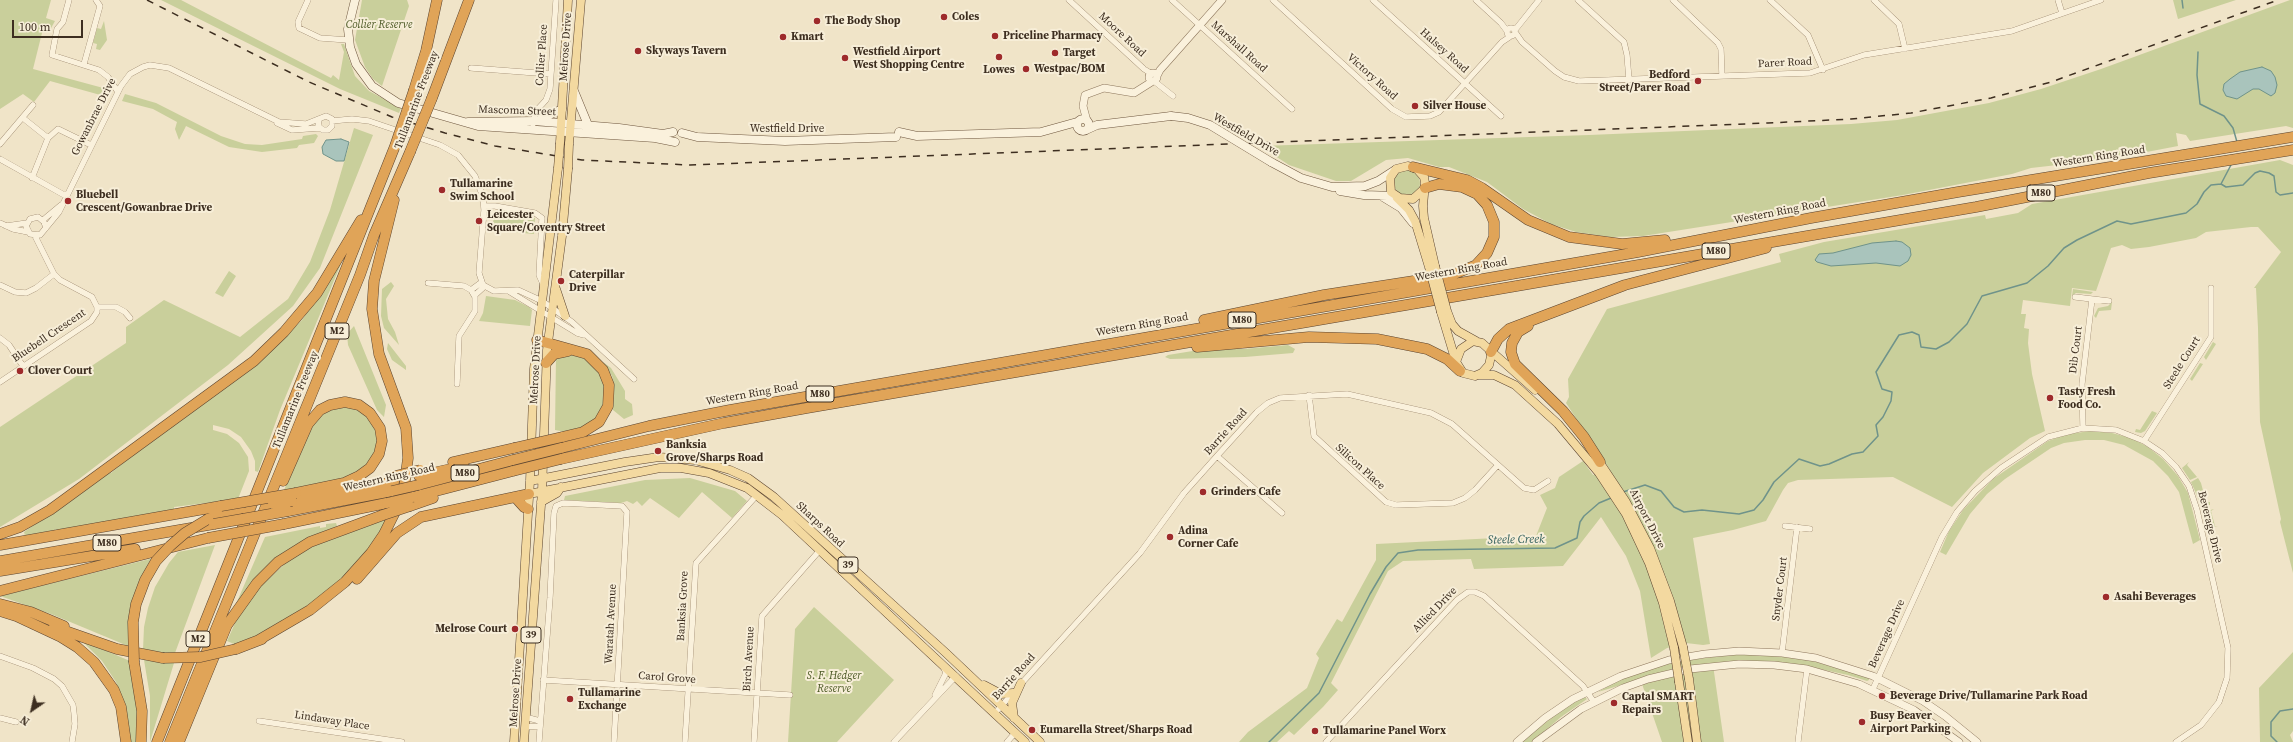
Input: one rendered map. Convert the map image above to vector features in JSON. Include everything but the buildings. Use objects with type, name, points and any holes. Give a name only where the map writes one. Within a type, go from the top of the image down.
[{"type":"highway","name":"Tullamarine Freeway","points":[[157,742],[395,146],[426,51],[437,0]]},
{"type":"highway","name":"Tullamarine Freeway","points":[[170,742],[360,274],[374,235],[397,186],[469,0]]},
{"type":"highway","name":"Western Ring Road","points":[[0,561],[288,512],[393,483],[513,454],[736,409],[1638,252],[1811,218],[2179,157],[2290,137]]},
{"type":"highway","name":"M80","points":[[0,571],[208,538],[387,503],[412,502],[513,471],[724,423],[1976,206],[2105,180],[2176,170],[2293,150]]},
{"type":"highway","points":[[1414,167],[1467,180],[1482,188],[1515,212],[1542,228],[1569,237],[1596,242],[1637,244],[1772,221],[1811,218]]},
{"type":"highway","points":[[1081,348],[1274,305],[1452,275],[1463,272],[1476,265],[1488,253],[1494,237],[1494,222],[1487,205],[1477,194],[1462,187],[1439,184],[1424,189]]},
{"type":"highway","points":[[257,641],[310,610],[345,582],[363,562],[384,534],[403,496],[408,458],[406,428],[379,354],[372,309],[374,281],[392,213],[397,186]]},
{"type":"highway","points":[[0,534],[20,527],[50,510],[254,361],[284,332],[317,293],[372,203]]},
{"type":"highway","points":[[1491,352],[1498,339],[1509,329],[1624,285],[1763,249],[1976,206]]},
{"type":"highway","points":[[1577,303],[1521,330],[1514,338],[1511,352],[1517,368],[1563,411],[1584,437],[1601,468]]},
{"type":"highway","points":[[1055,365],[1151,354],[1231,342],[1303,337],[1344,337],[1377,339],[1427,349],[1458,367]]},
{"type":"highway","points":[[537,340],[547,344],[574,349],[587,354],[603,370],[609,385],[610,398],[606,412],[595,426],[562,443]]},
{"type":"highway","points":[[546,363],[554,354],[574,349]]},
{"type":"highway","points":[[141,742],[142,711],[134,662],[132,631],[138,596],[153,566],[177,539],[208,519],[236,510],[294,497],[344,483],[359,476],[370,468],[379,454],[382,441],[380,428],[370,413],[355,404],[340,402],[325,407],[312,419],[214,635]]},
{"type":"highway","points":[[0,545],[221,506],[393,483],[513,454]]},
{"type":"highway","points":[[0,611],[117,649],[163,658],[201,657],[236,649],[283,631],[311,616],[328,604],[355,580],[397,533],[411,523],[428,515],[529,494]]},
{"type":"highway","points":[[515,497],[524,507],[528,509]]},
{"type":"highway","points":[[178,742],[227,625],[257,582],[278,562],[310,542],[383,515],[412,502]]},
{"type":"highway","points":[[0,591],[208,538]]},
{"type":"highway","points":[[0,604],[48,619],[117,649]]},
{"type":"highway","points":[[14,615],[61,637],[77,647],[94,662],[114,690],[121,707],[126,742]]},
{"type":"main road","name":"Mascoma Street","points":[[355,0],[349,18],[348,40],[360,71],[381,93],[398,103],[489,128],[532,131],[561,128],[571,124]]},
{"type":"main road","name":"Melrose Drive","points":[[514,742],[530,481],[533,381],[558,168],[568,0]]},
{"type":"main road","name":"Melrose Drive","points":[[524,742],[542,491],[547,344],[562,236],[580,0]]},
{"type":"main road","points":[[574,91],[588,125]]},
{"type":"main road","points":[[535,121],[562,109]]},
{"type":"main road","name":"Westfield Drive","points":[[1083,130],[1097,125],[1171,116],[1194,120],[1214,127],[1271,162],[1301,178],[1351,193],[1396,196]]},
{"type":"main road","name":"Mascoma Street","points":[[463,122],[482,120],[535,121],[570,132]]},
{"type":"main road","points":[[1083,121],[1077,128],[1083,130]]},
{"type":"main road","name":"Westfield Drive","points":[[682,133],[697,137],[785,141],[876,138],[897,135],[917,136],[1041,132],[1083,121],[1097,125]]},
{"type":"main road","points":[[571,124],[663,134],[678,130],[682,133],[683,138],[677,142],[672,138],[673,132]]},
{"type":"main road","points":[[1067,126],[1083,130]]},
{"type":"main road","name":"Westfield Drive","points":[[570,132],[655,138],[677,142],[697,137]]},
{"type":"main road","points":[[1432,266],[1409,210],[1389,186],[1390,178],[1395,170],[1402,166],[1414,167],[1424,177],[1424,218],[1432,266],[1458,367],[1471,376],[1480,375],[1487,369],[1491,352],[1476,341],[1458,331],[1444,312]]},
{"type":"main road","name":"Westfield Drive","points":[[1332,187],[1365,186],[1378,181],[1395,170]]},
{"type":"main road","points":[[1396,196],[1405,200],[1413,199],[1424,189]]},
{"type":"main road","points":[[1382,196],[1403,211],[1418,230]]},
{"type":"main road","points":[[555,286],[565,316]]},
{"type":"main road","points":[[1458,367],[1462,347],[1470,342],[1476,341]]},
{"type":"main road","name":"Airport Drive","points":[[1491,352],[1561,414],[1601,468],[1629,513],[1661,575],[1683,647],[1697,742]]},
{"type":"main road","name":"Airport Drive","points":[[1480,375],[1494,375],[1515,385],[1558,424],[1601,468]]},
{"type":"main road","points":[[681,468],[683,458]]},
{"type":"main road","name":"Sharps Road","points":[[530,481],[642,459],[683,458],[730,470],[762,487],[946,653],[1040,742]]},
{"type":"main road","points":[[543,461],[561,475]]},
{"type":"main road","name":"Sharps Road","points":[[529,494],[644,470],[681,468],[726,479],[757,495],[820,550],[940,660],[1025,742]]},
{"type":"main road","name":"39","points":[[541,502],[557,493],[562,486]]},
{"type":"main road","name":"Airport Drive","points":[[1629,513],[1655,577],[1665,609],[1674,648],[1688,742]]},
{"type":"main road","points":[[520,633],[531,634]]},
{"type":"main road","points":[[946,653],[956,671],[956,676]]},
{"type":"main road","points":[[967,674],[993,691],[1007,695],[1013,693]]},
{"type":"main road","points":[[1014,718],[1012,703],[1021,683]]},
{"type":"street","points":[[69,0],[63,22],[57,29],[52,54],[56,57],[84,64],[105,74],[118,92]]},
{"type":"street","points":[[84,64],[100,6],[96,0]]},
{"type":"street","points":[[298,25],[308,0]]},
{"type":"street","name":"Collier Place","points":[[532,131],[536,111],[547,97],[556,0]]},
{"type":"street","name":"Moore Road","points":[[1069,0],[1144,69],[1155,77],[1174,96]]},
{"type":"street","name":"Marshall Road","points":[[1172,0],[1292,110]]},
{"type":"street","points":[[1083,121],[1083,96],[1099,89],[1106,88],[1128,94],[1143,89],[1222,0]]},
{"type":"street","name":"Victory Road","points":[[1273,0],[1400,115],[1425,116],[1436,113],[1465,83],[1539,0]]},
{"type":"street","name":"Halsey Road","points":[[1373,0],[1501,116]]},
{"type":"street","name":"Parer Road","points":[[1476,0],[1555,71],[1569,79],[1579,82],[1810,73],[1823,70],[1860,56],[2012,31],[2101,0]]},
{"type":"street","points":[[1578,0],[1624,42],[1627,55],[1628,80]]},
{"type":"street","points":[[1673,0],[1718,43],[1721,49],[1722,76]]},
{"type":"street","points":[[1770,0],[1808,35],[1823,70]]},
{"type":"street","points":[[1874,0],[1899,24],[1904,49]]},
{"type":"street","points":[[2058,0],[2062,14]]},
{"type":"street","points":[[290,25],[298,25]]},
{"type":"street","points":[[298,25],[302,30],[320,38],[348,40]]},
{"type":"street","name":"Gowanbrae Drive","points":[[42,220],[61,204],[66,196],[125,79],[135,70],[150,65],[170,68],[282,123],[299,125],[313,123],[318,120]]},
{"type":"street","points":[[471,68],[550,74]]},
{"type":"street","points":[[0,144],[33,105]]},
{"type":"street","points":[[332,121],[329,129],[320,128],[318,120],[326,116],[332,121],[363,120],[450,150],[463,159],[476,176],[484,206],[480,273],[483,284],[492,290],[510,292],[518,290],[542,301],[551,312],[577,333],[585,335]]},
{"type":"street","points":[[23,118],[48,138]]},
{"type":"street","name":"Gowanbrae Drive","points":[[272,119],[283,128],[292,130],[320,128]]},
{"type":"street","points":[[32,178],[48,138],[58,129],[91,145]]},
{"type":"street","points":[[0,159],[66,196]]},
{"type":"street","name":"Gowanbrae Drive","points":[[46,228],[59,212],[61,204]]},
{"type":"street","name":"Melrose Drive","points":[[484,206],[503,207],[539,215],[542,222],[539,273],[544,287]]},
{"type":"street","points":[[0,223],[6,226],[28,232],[35,236],[42,234],[46,228],[42,220],[32,218],[27,223],[6,226]]},
{"type":"street","points":[[27,223],[28,232]]},
{"type":"street","name":"Bluebell Crescent","points":[[42,234],[44,253]]},
{"type":"street","name":"Bluebell Crescent","points":[[0,382],[95,317],[97,307],[92,297],[60,280],[54,274],[35,236]]},
{"type":"street","points":[[0,285],[15,292],[26,293],[36,288],[54,274]]},
{"type":"street","points":[[428,283],[460,285],[473,293]]},
{"type":"street","points":[[473,293],[483,284]]},
{"type":"street","name":"Steele Court","points":[[2144,441],[2211,337],[2212,288]]},
{"type":"street","points":[[510,292],[541,310],[565,316],[634,379]]},
{"type":"street","points":[[457,384],[459,336],[475,310],[473,293]]},
{"type":"street","points":[[2075,297],[2108,301]]},
{"type":"street","name":"Dib Court","points":[[2083,428],[2082,384],[2092,299]]},
{"type":"street","points":[[97,307],[116,307],[126,312],[130,318]]},
{"type":"street","points":[[0,338],[8,345],[23,366]]},
{"type":"street","name":"Barrie Road","points":[[994,713],[1140,553],[1184,493],[1268,403],[1280,398],[1309,395],[1347,394],[1431,413],[1452,424],[1524,488],[1534,490],[1548,482]]},
{"type":"street","name":"Silicon Place","points":[[1309,395],[1314,436],[1386,502],[1396,505],[1453,503],[1465,498],[1475,490],[1498,466]]},
{"type":"street","name":"Beverage Drive","points":[[1873,689],[1942,537],[1966,501],[1990,477],[2038,442],[2059,433],[2083,428],[2116,430],[2144,441],[2162,453],[2176,467],[2193,497],[2228,648],[2227,678],[2219,702],[2201,725],[2176,742]]},
{"type":"street","points":[[1217,456],[1282,513]]},
{"type":"street","name":"Banksia Grove","points":[[685,742],[696,563],[757,495]]},
{"type":"street","name":"Waratah Avenue","points":[[542,680],[550,598],[554,513],[556,506],[563,503],[620,506],[625,508],[627,514],[614,742]]},
{"type":"street","points":[[1785,526],[1810,529]]},
{"type":"street","name":"Snyder Court","points":[[1782,653],[1798,527]]},
{"type":"street","name":"Birch Avenue","points":[[754,742],[762,616],[820,550]]},
{"type":"street","name":"Allied Drive","points":[[1326,742],[1457,600],[1468,592],[1475,592],[1484,596],[1588,691]]},
{"type":"street","points":[[1517,742],[1545,718],[1588,691],[1634,670],[1669,660],[1705,654],[1731,652],[1782,653],[1835,663],[1878,678],[1923,701],[1954,722],[1977,742]]},
{"type":"street","points":[[0,656],[33,668],[54,679],[62,686],[73,705],[75,724],[72,742]]},
{"type":"street","points":[[933,698],[946,673],[940,660]]},
{"type":"street","points":[[1536,742],[1566,719],[1594,702],[1641,681],[1700,667],[1756,664],[1806,669],[1843,678],[1873,689],[1914,710],[1959,742]]},
{"type":"street","points":[[1798,742],[1806,669]]},
{"type":"street","points":[[894,742],[933,698],[956,676]]},
{"type":"street","points":[[539,742],[542,680]]},
{"type":"street","name":"Carol Grove","points":[[542,680],[790,695]]},
{"type":"street","points":[[1588,691],[1594,702]]},
{"type":"street","points":[[525,717],[540,723]]},
{"type":"street","points":[[0,718],[16,722]]},
{"type":"street","name":"Lindaway Place","points":[[259,721],[402,742]]},
{"type":"street","points":[[525,727],[540,723]]},
{"type":"street","points":[[1007,742],[1015,733]]},
{"type":"green space","points":[[0,0],[51,0],[46,18],[55,21],[50,30],[43,29],[33,69],[107,89],[104,96],[50,81],[34,102],[23,94],[0,109]]},
{"type":"green space","points":[[161,0],[181,0],[331,78],[333,75],[339,80],[344,52],[341,44],[344,44],[355,76],[369,91],[401,108],[399,113],[340,89]]},
{"type":"green space","name":"Collier Reserve","points":[[362,0],[407,0],[409,6],[382,86],[373,79],[365,67],[355,40]]},
{"type":"green space","points":[[2173,0],[2236,0],[2178,19]]},
{"type":"green space","points":[[2293,0],[2293,128],[2286,126],[2190,141],[2186,135],[2176,133],[2178,146],[2110,159],[2031,168],[2012,174],[1903,195],[1643,236],[1611,237],[1576,232],[1551,224],[1523,209],[1487,182],[1449,167],[1439,167],[1408,158],[1386,160],[1351,181],[1336,181],[1289,165],[1260,146],[1589,135],[1851,124],[1897,120],[1989,103],[2041,89],[2101,69]]},
{"type":"green space","points":[[104,21],[107,40],[100,50],[96,49],[97,44],[93,43],[97,28],[101,29]]},
{"type":"green space","points":[[125,94],[156,103],[221,136],[245,144],[262,145],[302,139],[303,136],[316,134],[318,136],[314,143],[299,145],[297,148],[262,152],[229,147],[186,126],[179,140],[175,129],[177,122],[153,109],[122,101]]},
{"type":"green space","points":[[354,128],[373,135],[320,268],[293,306],[228,365],[79,479],[0,527],[0,427],[126,343],[126,327],[164,300],[240,337],[288,299],[310,262],[330,210]]},
{"type":"green space","points":[[2280,160],[2293,165],[2293,573],[2280,522],[2281,519],[2260,422],[2258,328],[2256,288],[2254,288],[2281,252],[2258,227],[2206,232],[2196,238],[2149,247],[2131,249],[2122,245],[2111,248],[2096,291],[2072,288],[2070,306],[2023,300],[2021,314],[2026,314],[2024,328],[2029,329],[2028,343],[2032,374],[2045,431],[2030,438],[1983,473],[1952,507],[1893,477],[1798,480],[1788,483],[1766,521],[1733,530],[1693,538],[1710,644],[1703,645],[1686,643],[1667,648],[1651,658],[1640,591],[1626,556],[1601,517],[1563,566],[1474,569],[1471,559],[1403,561],[1388,571],[1331,683],[1338,690],[1323,707],[1294,735],[1289,731],[1277,742],[1239,742],[1248,732],[1307,688],[1319,658],[1316,654],[1337,619],[1342,622],[1376,560],[1376,544],[1536,536],[1547,508],[1540,495],[1555,488],[1559,477],[1583,461],[1593,475],[1610,470],[1566,403],[1569,397],[1568,379],[1607,309],[1781,262],[1779,254],[1824,242],[1985,215],[1986,219],[2018,213],[2032,204]]},
{"type":"green space","points":[[1407,170],[1417,173],[1420,183],[1417,193],[1407,196],[1397,193],[1394,183],[1397,173]]},
{"type":"green space","points":[[503,212],[535,218],[534,234],[490,230],[495,216]]},
{"type":"green space","points":[[343,259],[280,410],[258,472],[255,471],[255,461],[251,451],[241,437],[229,429],[213,425],[213,430],[227,434],[239,443],[248,457],[249,471],[238,499],[174,507],[174,511],[57,531],[56,529],[53,532],[25,536],[24,532],[109,471],[111,473],[130,457],[258,364],[302,320]]},
{"type":"green space","points":[[229,271],[236,276],[223,297],[215,293]]},
{"type":"green space","points":[[391,282],[394,286],[386,299],[388,319],[395,332],[399,345],[384,328],[381,316],[382,289]]},
{"type":"green space","points":[[2073,289],[2093,292],[2091,294],[2076,293],[2072,296]]},
{"type":"green space","points":[[486,296],[515,300],[529,307],[532,310],[530,326],[479,321],[483,313]]},
{"type":"green space","points":[[2112,302],[2111,310],[2099,311],[2096,318],[2094,316],[2098,308],[2108,306]]},
{"type":"green space","points":[[354,326],[386,405],[384,417],[377,410],[348,345],[347,334]]},
{"type":"green space","points":[[2213,342],[2216,344],[2206,360],[2204,357]]},
{"type":"green space","points":[[388,343],[406,366],[406,370],[392,360],[387,349]]},
{"type":"green space","points":[[1288,345],[1295,349],[1293,353],[1245,357],[1170,359],[1165,357],[1168,355],[1211,348],[1244,349]]},
{"type":"green space","points":[[567,353],[587,359],[603,376],[606,402],[597,418],[585,427],[566,432],[555,430],[556,356]]},
{"type":"green space","points":[[603,362],[611,368],[625,391],[625,399],[632,404],[633,415],[624,419],[613,410],[614,385],[612,376]]},
{"type":"green space","points":[[2200,363],[2203,364],[2192,381],[2190,379]]},
{"type":"green space","points":[[344,404],[364,412],[376,430],[377,442],[373,456],[369,463],[361,470],[341,480],[297,489],[284,490],[313,425],[326,411]]},
{"type":"green space","points":[[2152,411],[2157,413],[2145,431],[2141,433],[2135,432],[2136,429],[2140,430]]},
{"type":"green space","points":[[2091,431],[2112,433],[2131,438],[2148,447],[2163,459],[2178,476],[2188,493],[2200,540],[2193,544],[2179,492],[2168,476],[2153,461],[2124,445],[2104,440],[2085,440],[2064,443],[2051,448],[2005,479],[1987,494],[1970,514],[1946,555],[1940,552],[1949,531],[1963,510],[1993,479],[2048,441],[2068,434]]},
{"type":"green space","points":[[2189,462],[2187,465],[2197,477],[2190,480],[2182,468]]},
{"type":"green space","points":[[690,478],[735,491],[747,501],[732,518],[702,492],[679,518],[650,498],[642,506],[637,501],[633,504],[627,501],[621,503],[564,500],[565,496],[645,480]]},
{"type":"green space","points":[[2198,478],[2201,483],[2206,502],[2210,502],[2210,505],[2201,505],[2191,482]]},
{"type":"green space","points":[[2214,509],[2211,511],[2215,526],[2218,526],[2206,528],[2203,512]]},
{"type":"green space","points":[[389,519],[373,544],[352,568],[322,597],[270,631],[239,643],[234,644],[227,641],[236,621],[258,589],[292,557],[341,531]]},
{"type":"green space","points":[[336,523],[337,526],[316,535],[254,580],[236,604],[265,537],[320,526],[320,528],[326,527],[326,524]]},
{"type":"green space","points":[[215,545],[175,653],[160,653],[143,650],[144,627],[148,608],[155,587],[169,563],[178,552]]},
{"type":"green space","points":[[154,558],[129,624],[128,646],[51,614],[0,596]]},
{"type":"green space","name":"S. F. Hedger Reserve","points":[[814,607],[894,680],[837,742],[788,742],[795,629]]},
{"type":"green space","points":[[81,640],[130,661],[137,709],[136,742],[129,742],[125,706],[116,682],[102,661]]},
{"type":"green space","points":[[2293,652],[2293,731],[2290,735],[2293,742],[2260,742],[2259,688]]},
{"type":"green space","points":[[1736,654],[1772,655],[1808,660],[1838,666],[1869,678],[1869,680],[1867,681],[1848,675],[1810,667],[1731,662],[1703,664],[1668,671],[1598,692],[1624,677],[1668,663]]},
{"type":"green space","points":[[144,660],[174,663],[150,742],[150,696]]},
{"type":"green space","points":[[1713,665],[1724,742],[1662,742],[1641,681]]},
{"type":"green space","points":[[1585,697],[1587,699],[1561,717],[1532,742],[1521,742],[1577,700]]},
{"type":"water","points":[[2262,67],[2271,71],[2275,77],[2277,85],[2275,93],[2271,96],[2259,89],[2253,89],[2237,99],[2226,96],[2223,90],[2224,84],[2230,79],[2240,72]]},
{"type":"water","points":[[341,139],[349,142],[344,161],[336,161],[323,154],[322,147],[326,140]]},
{"type":"water","points":[[1902,242],[1910,248],[1911,255],[1908,261],[1900,266],[1876,263],[1831,266],[1815,260],[1819,254],[1833,253],[1872,243]]},
{"type":"waterway","name":"Steele Creek","points":[[2182,0],[2183,8]]},
{"type":"waterway","name":"Steele Creek","points":[[2198,52],[2197,75],[2200,104],[2224,116],[2233,128],[2237,142]]},
{"type":"waterway","name":"Steele Creek","points":[[2232,163],[2221,184],[2226,187],[2243,185],[2255,173],[2260,171],[2274,176],[2276,192],[2280,195],[2293,193]]},
{"type":"waterway","name":"Steele Creek","points":[[1623,492],[1645,485],[1661,491],[1674,507],[1684,512],[1702,510],[1739,514],[1754,510],[1763,500],[1774,482],[1799,459],[1820,466],[1829,464],[1852,454],[1863,452],[1878,436],[1876,425],[1883,417],[1891,401],[1892,392],[1882,389],[1876,372],[1899,335],[1912,332],[1919,335],[1921,347],[1936,349],[1949,342],[1967,324],[1982,296],[2027,283],[2048,266],[2064,248],[2077,240],[2117,221],[2131,224],[2186,213],[2197,204],[2204,192],[2211,185],[2221,184]]},
{"type":"waterway","name":"Steele Creek","points":[[1269,742],[1319,693],[1370,594],[1386,567],[1398,553],[1418,550],[1555,548],[1577,538],[1580,522],[1584,516],[1599,503],[1611,498]]},
{"type":"waterway","name":"Steele Creek","points":[[2277,742],[2271,736],[2271,722],[2280,711],[2293,709]]},
{"type":"railway","points":[[147,0],[309,82],[392,117],[495,146],[582,160],[690,165],[1768,123],[1851,119],[1911,113],[1991,98],[2051,82],[2278,0]]},
{"type":"place","name":"Coles","points":[[944,17]]},
{"type":"place","name":"The Body Shop","points":[[817,21]]},
{"type":"place","name":"Priceline Pharmacy","points":[[995,36]]},
{"type":"place","name":"Kmart","points":[[783,37]]},
{"type":"place","name":"Skyways Tavern","points":[[638,51]]},
{"type":"place","name":"Target","points":[[1055,53]]},
{"type":"place","name":"Lowes","points":[[999,57]]},
{"type":"place","name":"Westfield Airport West Shopping Centre","points":[[845,58]]},
{"type":"place","name":"Westpac/BOM","points":[[1026,69]]},
{"type":"place","name":"Bedford Street/Parer Road","points":[[1698,81]]},
{"type":"place","name":"Silver House","points":[[1415,106]]},
{"type":"place","name":"Tullamarine Swim School","points":[[442,190]]},
{"type":"place","name":"Bluebell Crescent/Gowanbrae Drive","points":[[68,201]]},
{"type":"place","name":"Leicester Square/Coventry Street","points":[[479,221]]},
{"type":"place","name":"Caterpillar Drive","points":[[561,281]]},
{"type":"place","name":"Clover Court","points":[[20,371]]},
{"type":"place","name":"Tasty Fresh Food Co.","points":[[2050,398]]},
{"type":"place","name":"Banksia Grove/Sharps Road","points":[[658,451]]},
{"type":"place","name":"Grinders Cafe","points":[[1203,492]]},
{"type":"place","name":"Adina Corner Cafe","points":[[1170,537]]},
{"type":"place","name":"Asahi Beverages","points":[[2106,597]]},
{"type":"place","name":"Melrose Court","points":[[515,629]]},
{"type":"place","name":"Beverage Drive/Tullamarine Park Road","points":[[1882,696]]},
{"type":"place","name":"Tullamarine Exchange","points":[[570,699]]},
{"type":"place","name":"Captal SMART Repairs","points":[[1614,703]]},
{"type":"place","name":"Busy Beaver Airport Parking","points":[[1862,722]]},
{"type":"place","name":"Eumarella Street/Sharps Road","points":[[1032,730]]},
{"type":"place","name":"Tullamarine Panel Worx","points":[[1315,731]]}]
